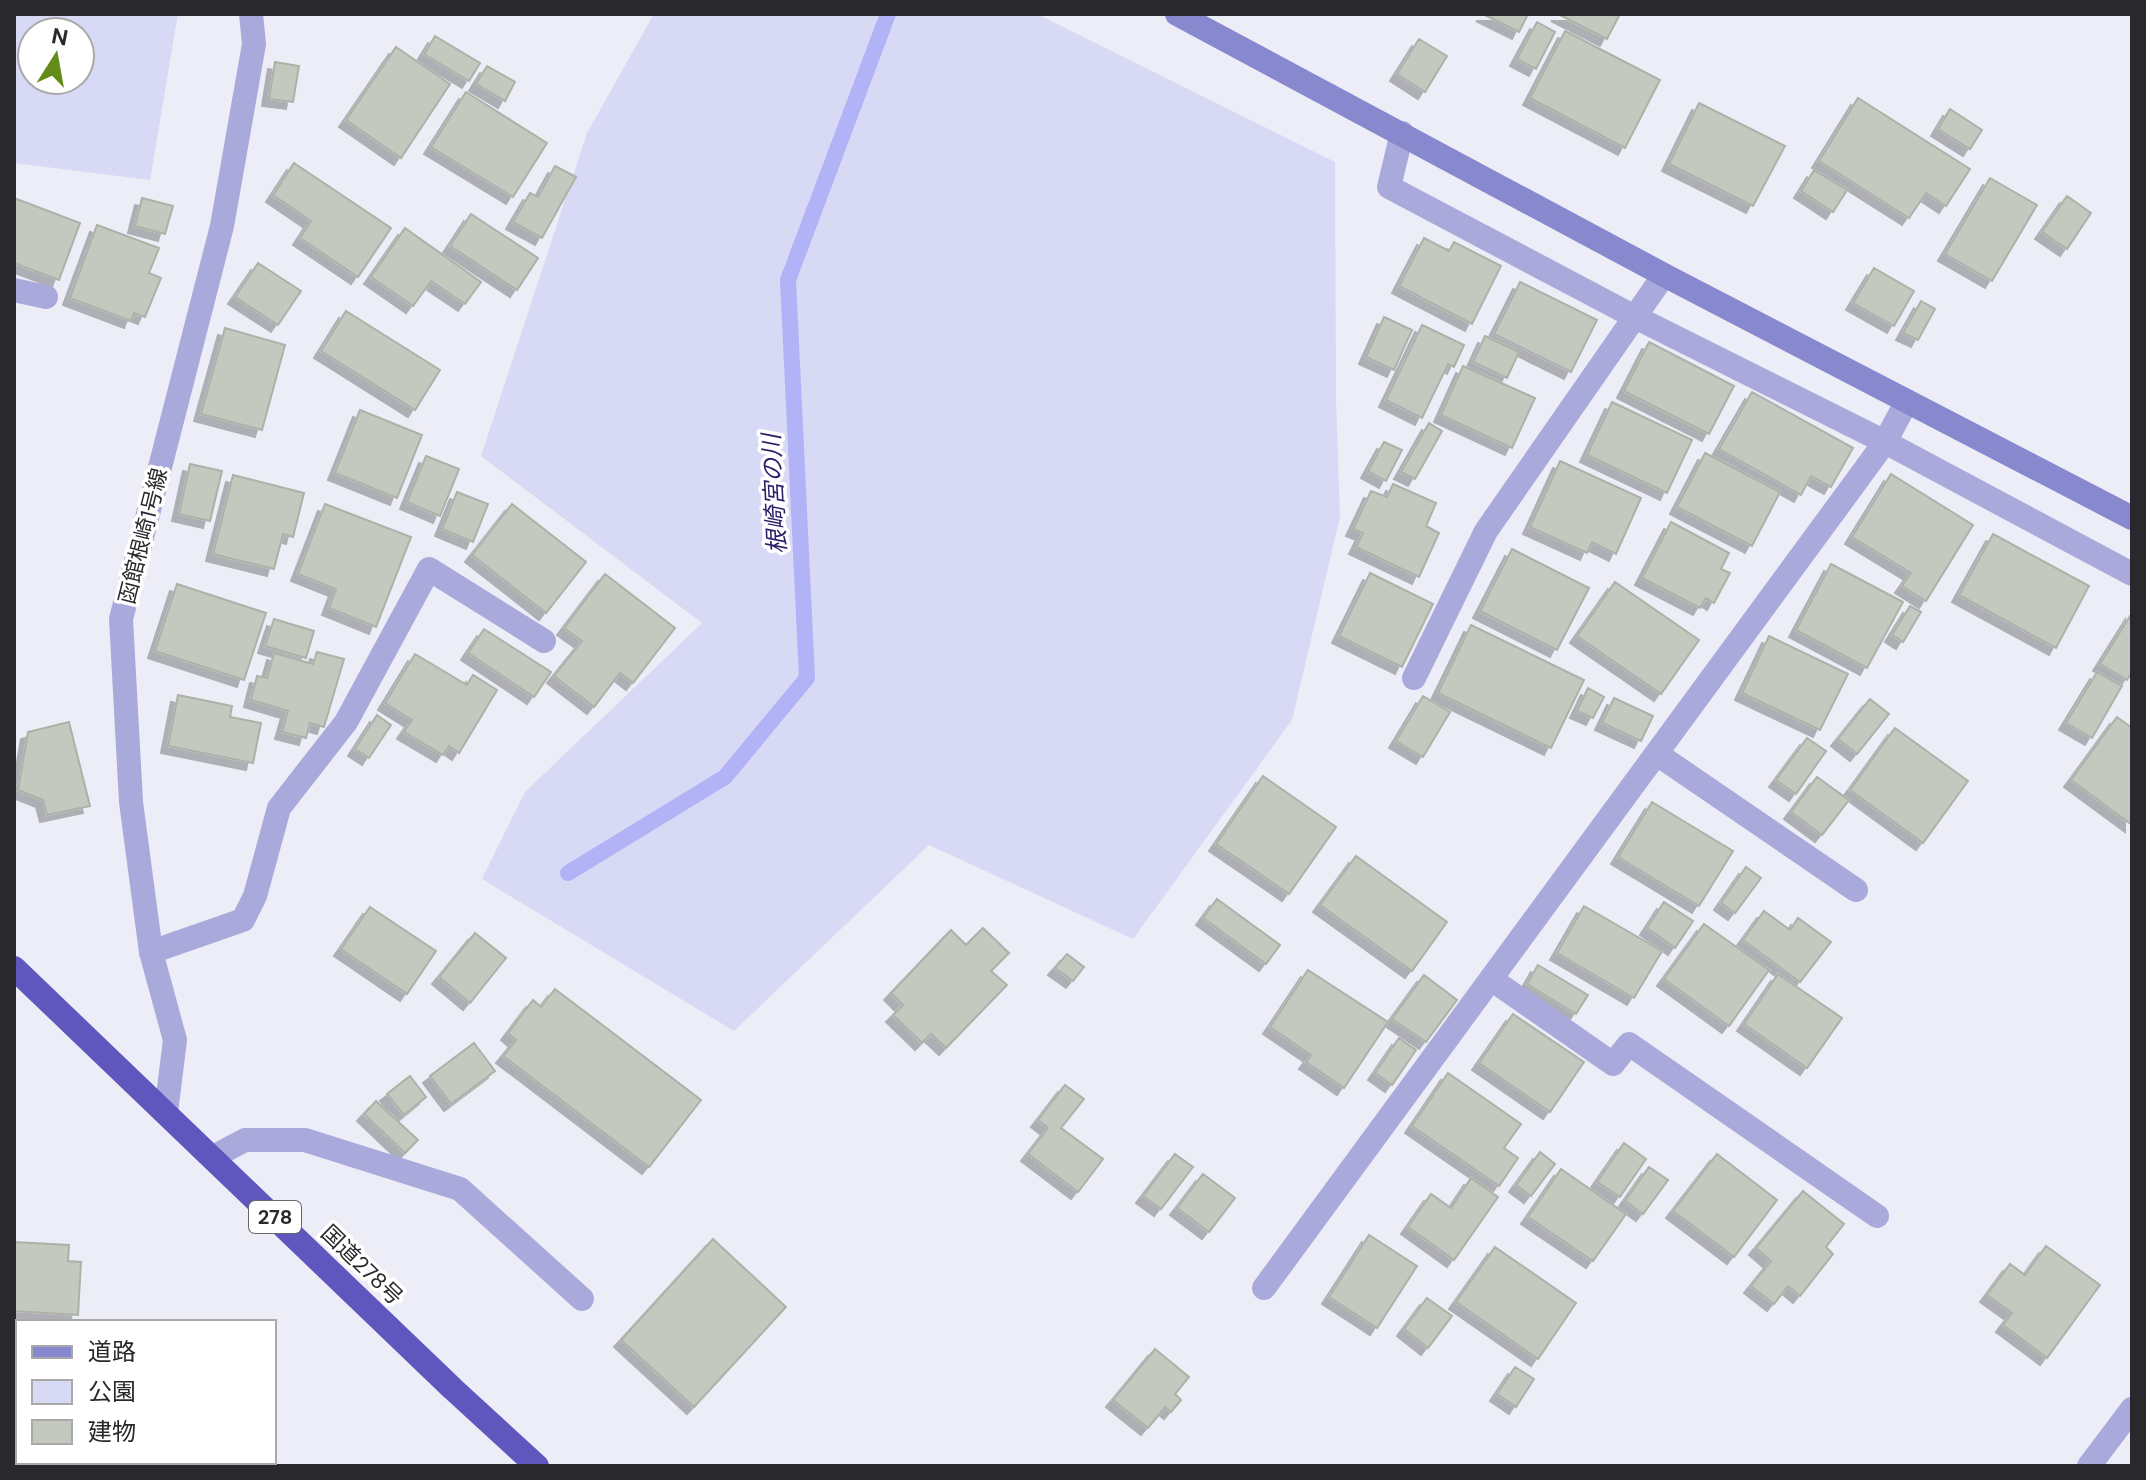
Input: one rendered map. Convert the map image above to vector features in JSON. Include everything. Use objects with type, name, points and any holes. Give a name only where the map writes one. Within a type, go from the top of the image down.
[{"type":"highway","name":"国道278号","points":[[14,968],[537,1466]]},
{"type":"street","name":"函館根崎1号線","points":[[166,1112],[175,1040],[151,952],[131,802],[121,619],[222,226],[254,44],[251,14]]},
{"type":"street","points":[[1177,14],[1664,275],[2132,518]]},
{"type":"street","points":[[1402,133],[1389,187],[1635,317],[1885,442],[2132,574]]},
{"type":"street","points":[[1414,678],[1486,531],[1664,275]]},
{"type":"street","points":[[14,290],[46,297]]},
{"type":"street","points":[[1264,1288],[1885,442],[1907,401]]},
{"type":"street","points":[[151,952],[243,920],[255,896],[279,808],[346,722],[429,569],[544,641]]},
{"type":"street","points":[[1657,754],[1856,890]]},
{"type":"street","points":[[1491,979],[1613,1064],[1629,1044],[1877,1216]]},
{"type":"street","points":[[213,1157],[245,1140],[305,1140],[460,1189],[582,1299]]},
{"type":"street","points":[[2089,1466],[2132,1409]]},
{"type":"street","points":[[14,1464],[22,1466]]},
{"type":"green space","points":[[14,14],[178,14],[150,180],[14,163]]},
{"type":"green space","points":[[654,14],[1037,14],[1335,162],[1340,517],[1292,720],[1133,939],[929,845],[734,1031],[482,879],[525,792],[702,623],[481,456],[587,133]]},
{"type":"building","points":[[1483,14],[1528,14],[1519,32]]},
{"type":"building","points":[[1558,14],[1620,14],[1607,39]]},
{"type":"building","points":[[1537,22],[1555,32],[1536,69],[1517,59]]},
{"type":"building","points":[[1565,31],[1660,80],[1625,148],[1530,98]]},
{"type":"building","points":[[435,36],[480,63],[469,81],[424,54]]},
{"type":"building","points":[[1419,39],[1447,56],[1425,92],[1397,74]]},
{"type":"building","points":[[396,47],[450,84],[401,158],[346,120]]},
{"type":"building","points":[[275,62],[299,66],[293,102],[269,99]]},
{"type":"building","points":[[487,66],[515,82],[505,101],[476,84]]},
{"type":"building","points":[[466,92],[547,143],[513,197],[431,147]]},
{"type":"building","points":[[1858,98],[1970,169],[1946,206],[1926,193],[1909,218],[1819,161]]},
{"type":"building","points":[[1699,103],[1785,146],[1753,206],[1669,164]]},
{"type":"building","points":[[1950,109],[1982,130],[1970,149],[1938,129]]},
{"type":"building","points":[[294,163],[391,228],[358,277],[300,238],[311,221],[273,195]]},
{"type":"building","points":[[555,166],[576,177],[542,238],[513,222],[530,193],[538,197]]},
{"type":"building","points":[[1814,170],[1847,190],[1833,212],[1801,191]]},
{"type":"building","points":[[1990,178],[2037,205],[1992,281],[1945,254]]},
{"type":"building","points":[[2067,196],[2091,213],[2067,249],[2042,232]]},
{"type":"building","points":[[14,198],[80,223],[59,280],[14,263]]},
{"type":"building","points":[[142,198],[173,206],[165,234],[135,226]]},
{"type":"building","points":[[471,214],[538,258],[517,290],[450,246]]},
{"type":"building","points":[[97,225],[159,248],[149,273],[161,278],[145,317],[134,313],[131,321],[70,298]]},
{"type":"building","points":[[405,228],[481,282],[465,304],[431,281],[413,306],[371,277]]},
{"type":"building","points":[[1424,238],[1449,251],[1454,242],[1501,266],[1472,324],[1399,286]]},
{"type":"building","points":[[258,263],[301,291],[278,325],[235,297]]},
{"type":"building","points":[[1874,268],[1914,291],[1894,326],[1853,303]]},
{"type":"building","points":[[1520,282],[1597,320],[1571,372],[1494,334]]},
{"type":"building","points":[[1921,301],[1935,309],[1918,340],[1903,333]]},
{"type":"building","points":[[346,311],[440,370],[415,410],[321,351]]},
{"type":"building","points":[[1384,317],[1412,330],[1394,370],[1366,357]]},
{"type":"building","points":[[1422,325],[1464,345],[1454,367],[1448,364],[1422,418],[1386,400]]},
{"type":"building","points":[[225,328],[285,345],[262,430],[201,414]]},
{"type":"building","points":[[1485,336],[1519,352],[1507,378],[1473,362]]},
{"type":"building","points":[[1649,342],[1734,386],[1709,434],[1624,391]]},
{"type":"building","points":[[1463,366],[1535,398],[1512,448],[1441,415]]},
{"type":"building","points":[[1752,392],[1853,448],[1831,487],[1811,476],[1801,495],[1719,449]]},
{"type":"building","points":[[1612,402],[1692,440],[1667,493],[1587,455]]},
{"type":"building","points":[[360,410],[422,435],[397,498],[335,473]]},
{"type":"building","points":[[1429,423],[1442,431],[1415,479],[1401,472]]},
{"type":"building","points":[[1384,442],[1402,450],[1386,481],[1368,471]]},
{"type":"building","points":[[1705,453],[1780,492],[1752,546],[1677,507]]},
{"type":"building","points":[[426,456],[459,469],[440,516],[407,502]]},
{"type":"building","points":[[1560,461],[1641,498],[1616,554],[1592,542],[1587,553],[1530,527]]},
{"type":"building","points":[[190,464],[222,471],[210,521],[179,514]]},
{"type":"building","points":[[1891,474],[1973,525],[1926,601],[1902,586],[1911,573],[1852,537]]},
{"type":"building","points":[[233,475],[304,493],[293,537],[283,534],[274,569],[213,554]]},
{"type":"building","points":[[1393,484],[1436,503],[1426,526],[1439,533],[1419,577],[1356,547],[1363,533],[1353,529],[1371,491],[1387,497]]},
{"type":"building","points":[[457,492],[488,504],[473,542],[442,529]]},
{"type":"building","points":[[325,504],[411,537],[376,627],[329,608],[336,589],[298,574]]},
{"type":"building","points":[[512,504],[586,562],[546,613],[472,555]]},
{"type":"building","points":[[1671,522],[1729,553],[1721,569],[1730,573],[1714,603],[1706,598],[1700,608],[1642,578]]},
{"type":"building","points":[[1993,534],[2089,586],[2056,648],[1959,595]]},
{"type":"building","points":[[1512,549],[1589,588],[1557,650],[1480,611]]},
{"type":"building","points":[[1831,564],[1903,602],[1867,668],[1796,630]]},
{"type":"building","points":[[1370,573],[1433,604],[1402,667],[1339,636]]},
{"type":"building","points":[[605,574],[675,628],[633,683],[620,673],[594,707],[554,676],[582,641],[564,628]]},
{"type":"building","points":[[1615,582],[1699,640],[1661,694],[1577,636]]},
{"type":"building","points":[[177,584],[266,613],[244,680],[155,651]]},
{"type":"building","points":[[1910,606],[1921,612],[1903,642],[1892,635]]},
{"type":"building","points":[[2132,613],[2132,672],[2127,680],[2100,664]]},
{"type":"building","points":[[274,619],[314,631],[306,658],[265,646]]},
{"type":"building","points":[[1471,625],[1584,680],[1551,748],[1438,693]]},
{"type":"building","points":[[484,629],[551,672],[534,697],[468,653]]},
{"type":"building","points":[[1769,636],[1848,674],[1820,730],[1742,693]]},
{"type":"building","points":[[317,652],[344,659],[324,727],[310,723],[306,738],[282,732],[288,711],[251,700],[257,676],[267,678],[274,653],[313,664]]},
{"type":"building","points":[[415,654],[467,685],[473,675],[497,690],[459,753],[449,746],[443,755],[404,732],[412,720],[385,703]]},
{"type":"building","points":[[2097,672],[2122,686],[2092,738],[2066,723]]},
{"type":"building","points":[[1588,688],[1604,697],[1593,718],[1577,711]]},
{"type":"building","points":[[178,695],[232,706],[230,717],[261,723],[253,763],[168,746]]},
{"type":"building","points":[[1423,696],[1450,712],[1423,757],[1396,741]]},
{"type":"building","points":[[1614,698],[1653,716],[1641,741],[1602,723]]},
{"type":"building","points":[[1870,699],[1889,714],[1857,754],[1838,739]]},
{"type":"building","points":[[377,715],[391,725],[369,758],[355,749]]},
{"type":"building","points":[[2117,717],[2132,728],[2132,825],[2071,780]]},
{"type":"building","points":[[69,722],[90,806],[47,815],[43,800],[18,790],[28,732]]},
{"type":"building","points":[[1895,728],[1968,781],[1923,843],[1850,790]]},
{"type":"building","points":[[1807,738],[1826,751],[1796,794],[1776,780]]},
{"type":"building","points":[[1263,776],[1336,827],[1289,894],[1216,844]]},
{"type":"building","points":[[1817,777],[1849,800],[1822,835],[1791,812]]},
{"type":"building","points":[[1652,802],[1733,851],[1699,906],[1618,857]]},
{"type":"building","points":[[1356,856],[1447,922],[1412,971],[1320,905]]},
{"type":"building","points":[[1746,867],[1761,878],[1735,913],[1721,903]]},
{"type":"building","points":[[1217,899],[1280,945],[1266,964],[1203,918]]},
{"type":"building","points":[[1664,902],[1693,921],[1675,948],[1647,928]]},
{"type":"building","points":[[1584,906],[1662,951],[1634,998],[1557,953]]},
{"type":"building","points":[[370,907],[436,951],[407,994],[341,949]]},
{"type":"building","points":[[1764,911],[1790,930],[1798,918],[1831,942],[1800,982],[1743,940]]},
{"type":"building","points":[[1704,924],[1769,970],[1729,1026],[1664,979]]},
{"type":"building","points":[[983,928],[1009,953],[991,971],[1007,985],[946,1048],[931,1034],[922,1043],[893,1015],[903,1005],[891,993],[951,930],[966,945]]},
{"type":"building","points":[[475,933],[506,958],[470,1003],[439,977]]},
{"type":"building","points":[[1067,954],[1084,967],[1073,981],[1055,968]]},
{"type":"building","points":[[1538,965],[1588,995],[1576,1014],[1527,984]]},
{"type":"building","points":[[1308,970],[1388,1022],[1344,1088],[1306,1062],[1311,1055],[1270,1027]]},
{"type":"building","points":[[1778,974],[1842,1018],[1807,1068],[1744,1024]]},
{"type":"building","points":[[1424,975],[1457,1000],[1426,1042],[1392,1019]]},
{"type":"building","points":[[555,989],[701,1100],[649,1167],[503,1056],[516,1040],[508,1033],[533,1000],[541,1007]]},
{"type":"building","points":[[1513,1014],[1584,1062],[1550,1112],[1479,1063]]},
{"type":"building","points":[[1399,1038],[1416,1050],[1392,1085],[1375,1073]]},
{"type":"building","points":[[474,1043],[495,1071],[451,1104],[430,1076]]},
{"type":"building","points":[[1448,1073],[1521,1124],[1504,1148],[1518,1158],[1499,1186],[1412,1126]]},
{"type":"building","points":[[410,1076],[426,1097],[404,1115],[387,1094]]},
{"type":"building","points":[[1065,1085],[1084,1099],[1061,1128],[1103,1159],[1078,1192],[1028,1154],[1048,1128],[1038,1120]]},
{"type":"building","points":[[376,1101],[418,1140],[405,1153],[364,1114]]},
{"type":"building","points":[[1624,1143],[1646,1159],[1620,1197],[1597,1182]]},
{"type":"building","points":[[1540,1152],[1555,1164],[1531,1196],[1516,1185]]},
{"type":"building","points":[[1175,1154],[1193,1167],[1161,1209],[1143,1196]]},
{"type":"building","points":[[1717,1154],[1777,1200],[1734,1257],[1673,1211]]},
{"type":"building","points":[[1649,1167],[1668,1180],[1643,1214],[1625,1201]]},
{"type":"building","points":[[1561,1169],[1626,1214],[1593,1261],[1528,1217]]},
{"type":"building","points":[[1203,1174],[1235,1198],[1209,1232],[1177,1208]]},
{"type":"building","points":[[1471,1178],[1498,1197],[1454,1260],[1408,1227],[1431,1194],[1451,1208]]},
{"type":"building","points":[[1803,1191],[1844,1224],[1826,1247],[1833,1254],[1800,1296],[1788,1286],[1774,1304],[1751,1286],[1771,1261],[1756,1248]]},
{"type":"building","points":[[1369,1235],[1417,1266],[1377,1328],[1329,1297]]},
{"type":"building","points":[[713,1239],[786,1307],[694,1407],[621,1340]]},
{"type":"building","points":[[14,1242],[69,1245],[68,1261],[81,1262],[78,1315],[14,1311]]},
{"type":"building","points":[[2046,1246],[2100,1285],[2047,1358],[2003,1325],[2012,1313],[1987,1295],[2010,1264],[2025,1275]]},
{"type":"building","points":[[1495,1247],[1576,1303],[1538,1359],[1456,1302]]},
{"type":"building","points":[[1427,1298],[1452,1316],[1428,1348],[1404,1329]]},
{"type":"building","points":[[1155,1349],[1189,1377],[1175,1394],[1181,1400],[1171,1412],[1165,1407],[1148,1428],[1113,1400]]},
{"type":"building","points":[[14,1356],[16,1412],[14,1412]]},
{"type":"building","points":[[1515,1367],[1534,1379],[1516,1407],[1497,1394]]},
{"type":"waterway","name":"根崎宮の川","points":[[568,873],[725,777],[807,678],[788,280],[888,14]]}]
